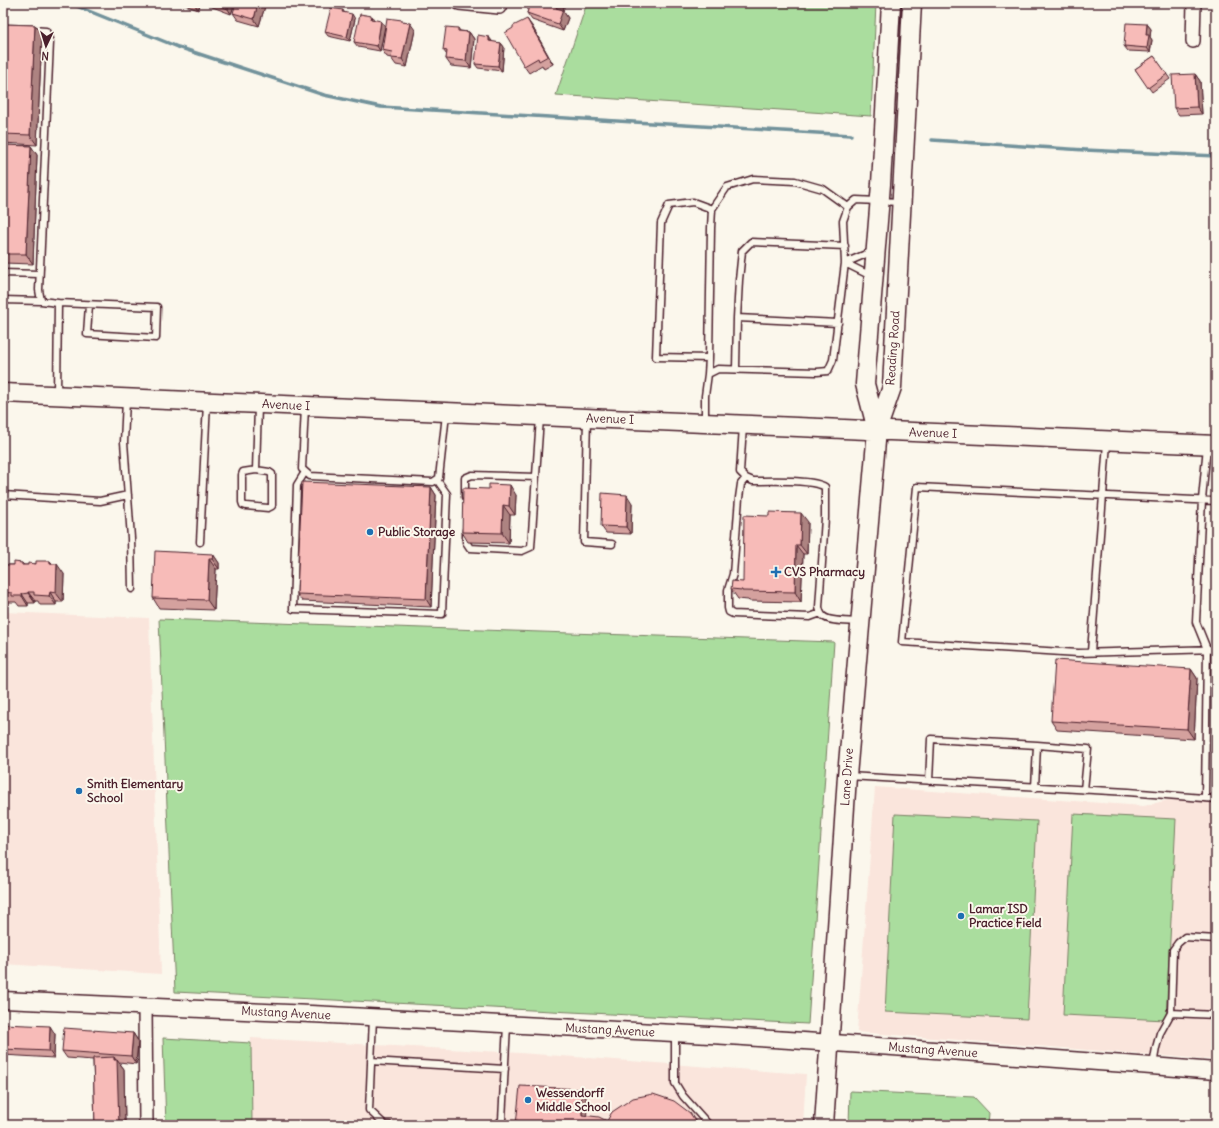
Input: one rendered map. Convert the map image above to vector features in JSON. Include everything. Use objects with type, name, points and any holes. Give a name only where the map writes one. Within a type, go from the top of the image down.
[{"type":"main road","points":[[890,4],[911,5]]},
{"type":"main road","name":"Reading Road","points":[[876,430],[865,384],[880,201],[890,4]]},
{"type":"main road","name":"Reading Road","points":[[876,430],[892,387],[911,5]]},
{"type":"main road","name":"Avenue I","points":[[3,393],[1212,445]]},
{"type":"main road","name":"Lane Drive","points":[[824,1125],[847,776],[876,430]]},
{"type":"street","points":[[459,3],[500,5]]},
{"type":"street","points":[[1193,41],[1194,3]]},
{"type":"street","name":"Mustang Avenue","points":[[3,1000],[676,1033],[1216,1071]]},
{"type":"street","points":[[146,1006],[146,1125]]},
{"type":"lane","points":[[24,30],[46,31],[50,42],[39,274],[41,301]]},
{"type":"lane","points":[[705,423],[705,396],[709,358],[712,209],[727,187],[753,179],[795,182],[823,189],[848,207]]},
{"type":"lane","points":[[708,374],[718,369],[828,371],[833,360],[838,323],[845,264],[843,221],[848,207],[856,200],[902,203]]},
{"type":"lane","points":[[709,358],[656,357],[661,223],[669,205],[693,202],[712,209]]},
{"type":"lane","points":[[736,369],[739,280],[742,251],[751,242],[844,246]]},
{"type":"lane","points":[[845,264],[876,250]]},
{"type":"lane","points":[[845,264],[874,277]]},
{"type":"lane","points":[[3,273],[39,274]]},
{"type":"lane","points":[[3,300],[157,307],[156,338],[88,334],[89,304]]},
{"type":"lane","points":[[56,396],[58,303]]},
{"type":"lane","points":[[738,318],[838,323]]},
{"type":"lane","points":[[126,398],[124,442],[131,538],[132,589]]},
{"type":"lane","points":[[200,542],[208,402]]},
{"type":"lane","points":[[256,470],[258,404]]},
{"type":"lane","points":[[305,406],[302,469],[310,476],[433,482],[439,478],[446,412]]},
{"type":"lane","points":[[466,526],[466,542],[470,548],[522,551],[531,547],[540,416]]},
{"type":"lane","points":[[587,418],[584,542],[612,544]]},
{"type":"lane","points":[[743,424],[740,472],[746,478],[753,481],[810,482],[825,487],[825,518],[819,608],[824,618],[831,620],[860,622]]},
{"type":"lane","points":[[1091,652],[1107,440]]},
{"type":"lane","points":[[1205,798],[1207,650],[1196,622],[1202,500],[1212,445]]},
{"type":"lane","points":[[256,470],[269,472],[272,474],[272,506],[268,508],[246,506],[243,505],[242,502],[243,472],[256,470]]},
{"type":"lane","points":[[305,472],[297,485],[293,609],[442,614],[447,494],[437,480]]},
{"type":"lane","points":[[465,502],[465,478],[472,475],[536,477]]},
{"type":"lane","points":[[746,478],[741,484],[739,498],[732,574],[728,590],[729,612],[733,614],[810,617],[821,613]]},
{"type":"lane","points":[[1216,501],[917,487],[902,642],[1078,653],[1216,649]]},
{"type":"lane","points":[[3,495],[100,500],[128,495]]},
{"type":"lane","points":[[929,781],[931,739],[1037,745],[1088,749],[1084,790]]},
{"type":"lane","points":[[1034,788],[1037,745]]},
{"type":"lane","points":[[847,776],[1216,799]]},
{"type":"lane","points":[[1153,1066],[1160,1033],[1171,1013],[1173,950],[1185,937],[1216,939]]},
{"type":"lane","points":[[1171,1013],[1216,1015]]},
{"type":"lane","points":[[373,1018],[369,1110],[385,1125],[390,1125]]},
{"type":"lane","points":[[496,1125],[502,1120],[507,1025]]},
{"type":"lane","points":[[676,1033],[675,1082],[683,1096],[709,1125]]},
{"type":"lane","points":[[371,1061],[504,1069]]},
{"type":"shaded area","name":"Smith Elementary School","points":[[3,612],[149,618],[161,974],[3,964]]},
{"type":"shaded area","points":[[1216,770],[1216,1060],[857,1032],[875,787],[1144,806],[1215,788]]},
{"type":"shaded area","name":"Wessendorff Middle School","points":[[251,1038],[520,1053],[806,1074],[803,1125],[252,1125]]},
{"type":"green space","points":[[587,3],[876,3],[871,116],[556,95]]},
{"type":"green space","points":[[159,619],[834,642],[808,1024],[175,992]]},
{"type":"green space","name":"Lamar ISD Practice Field","points":[[895,814],[1037,821],[1027,1019],[885,1012]]},
{"type":"green space","name":"Lamar ISD Practice Field","points":[[1073,814],[1176,819],[1166,1020],[1063,1015]]},
{"type":"green space","points":[[163,1038],[251,1043],[252,1125],[166,1125]]},
{"type":"green space","points":[[850,1091],[974,1097],[989,1113],[988,1125],[849,1125]]},
{"type":"building","points":[[211,3],[230,3],[228,9]]},
{"type":"building","points":[[236,3],[258,3],[254,19],[233,13]]},
{"type":"building","points":[[530,3],[558,3],[556,8],[563,10],[558,24],[527,13]]},
{"type":"building","points":[[331,8],[343,10],[342,12],[352,14],[347,37],[325,32]]},
{"type":"building","points":[[360,14],[372,16],[371,19],[381,21],[377,46],[354,42]]},
{"type":"building","points":[[387,18],[402,20],[402,22],[410,23],[402,59],[391,58],[392,52],[382,50]]},
{"type":"building","points":[[527,19],[548,56],[539,61],[538,58],[524,66],[505,33],[513,28],[513,26]]},
{"type":"building","points":[[1126,23],[1147,24],[1146,35],[1149,35],[1147,48],[1124,46]]},
{"type":"building","points":[[3,24],[35,25],[30,135],[3,134]]},
{"type":"building","points":[[446,27],[458,28],[458,31],[469,32],[466,61],[446,59],[447,51],[443,50]]},
{"type":"building","points":[[478,35],[489,37],[489,41],[501,43],[498,66],[475,64]]},
{"type":"building","points":[[1154,56],[1167,74],[1148,88],[1135,69]]},
{"type":"building","points":[[1195,74],[1197,107],[1174,108],[1172,75]]},
{"type":"building","points":[[3,145],[31,146],[26,254],[3,254]]},
{"type":"building","points":[[302,482],[431,487],[426,599],[297,594]]},
{"type":"building","points":[[489,484],[510,485],[509,506],[503,505],[502,533],[462,532],[463,488],[489,489]]},
{"type":"building","points":[[602,493],[627,495],[626,527],[601,526]]},
{"type":"building","name":"CVS Pharmacy","points":[[769,512],[801,513],[800,545],[796,545],[795,592],[742,591],[731,589],[732,581],[743,582],[744,515],[769,516]]},
{"type":"building","points":[[155,551],[213,554],[212,559],[209,559],[207,600],[153,598]]},
{"type":"building","points":[[36,561],[50,561],[50,564],[57,564],[56,593],[50,592],[49,596],[34,595],[34,592],[28,592],[22,594],[22,596],[12,596],[12,593],[3,592],[3,565],[14,565],[14,562],[22,563],[22,565],[28,565],[28,563],[36,564]]},
{"type":"building","points":[[1055,660],[1191,669],[1187,729],[1051,721]]},
{"type":"building","points":[[3,1024],[50,1026],[49,1051],[3,1049]]},
{"type":"building","points":[[64,1028],[133,1033],[131,1056],[62,1051]]},
{"type":"building","points":[[114,1057],[114,1060],[117,1060],[119,1125],[95,1125],[93,1058]]},
{"type":"building","points":[[520,1086],[581,1089],[582,1115],[599,1117],[607,1121],[612,1112],[633,1098],[653,1094],[674,1101],[690,1113],[698,1125],[516,1125]]},
{"type":"building","points":[[1164,1123],[1196,1125],[1164,1125]]},
{"type":"waterway","points":[[69,3],[178,47],[324,95],[381,107],[851,135]]},
{"type":"waterway","points":[[932,140],[1085,150],[1216,156]]},
{"type":"place","name":"Public Storage","points":[[370,532]]},
{"type":"place","name":"CVS Pharmacy","points":[[776,572]]},
{"type":"place","name":"Smith Elementary School","points":[[79,791]]},
{"type":"place","name":"Lamar ISD Practice Field","points":[[961,916]]},
{"type":"place","name":"Wessendorff Middle School","points":[[528,1100]]}]
